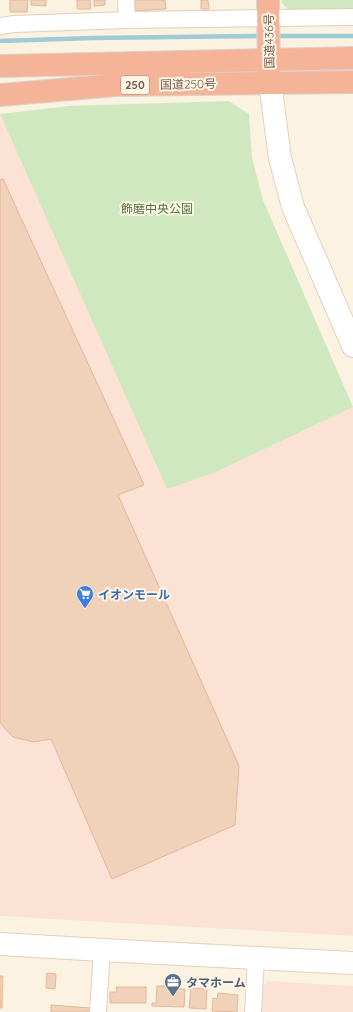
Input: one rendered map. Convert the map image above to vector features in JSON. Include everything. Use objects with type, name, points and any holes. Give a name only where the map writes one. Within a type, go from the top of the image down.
[{"type":"highway","name":"国道436号","points":[[268,14],[270,83]]},
{"type":"highway","name":"国道250号","points":[[0,66],[269,53],[353,58]]},
{"type":"highway","name":"国道250号","points":[[0,95],[116,85],[353,82]]},
{"type":"street","points":[[126,0],[127,20]]},
{"type":"street","points":[[0,26],[14,24],[268,14],[353,17]]},
{"type":"street","points":[[270,83],[280,158],[293,207],[353,346]]},
{"type":"street","points":[[0,944],[353,963]]},
{"type":"street","points":[[98,1012],[102,950]]},
{"type":"street","points":[[253,1012],[256,958]]},
{"type":"shaded area","points":[[0,114],[167,488],[216,472],[353,407],[353,936],[0,916]]},
{"type":"shaded area","points":[[268,981],[353,986],[353,1012],[259,1012],[260,989]]},
{"type":"green space","points":[[282,0],[353,0],[353,10],[289,11],[282,3]]},
{"type":"green space","name":"飾磨中央公園","points":[[229,101],[249,114],[252,158],[263,200],[353,407],[216,472],[167,489],[0,114],[69,106]]},
{"type":"building","points":[[10,0],[28,0],[27,12],[10,12]]},
{"type":"building","points":[[31,0],[46,0],[46,6],[31,5]]},
{"type":"building","points":[[77,0],[90,0],[91,9],[77,9]]},
{"type":"building","points":[[94,0],[105,0],[105,5],[94,6]]},
{"type":"building","points":[[134,0],[165,0],[166,9],[135,11]]},
{"type":"building","points":[[201,0],[208,0],[209,9],[201,9]]},
{"type":"building","name":"イオンモール","points":[[3,179],[144,485],[118,495],[239,766],[235,825],[112,879],[51,739],[34,742],[13,737],[0,723],[0,180]]},
{"type":"building","points":[[47,973],[56,974],[55,989],[46,988]]},
{"type":"building","points":[[0,976],[3,976],[2,1008],[0,1008]]},
{"type":"building","points":[[169,983],[176,983],[175,987],[185,989],[184,1007],[152,1006],[152,1003],[156,1003],[157,986],[169,986]]},
{"type":"building","points":[[116,987],[146,987],[146,1003],[110,1003],[110,992],[117,992]]},
{"type":"building","points":[[191,988],[207,989],[206,1009],[189,1008]]},
{"type":"building","points":[[218,993],[238,995],[237,1012],[212,1011],[213,998],[217,999]]},
{"type":"building","points":[[51,1005],[90,1008],[90,1012],[51,1012]]},
{"type":"waterway","points":[[0,41],[92,38],[262,36]]},
{"type":"waterway","points":[[274,36],[353,36]]},
{"type":"place","name":"イオンモール","points":[[85,609]]},
{"type":"place","name":"タマホーム","points":[[173,997]]}]
